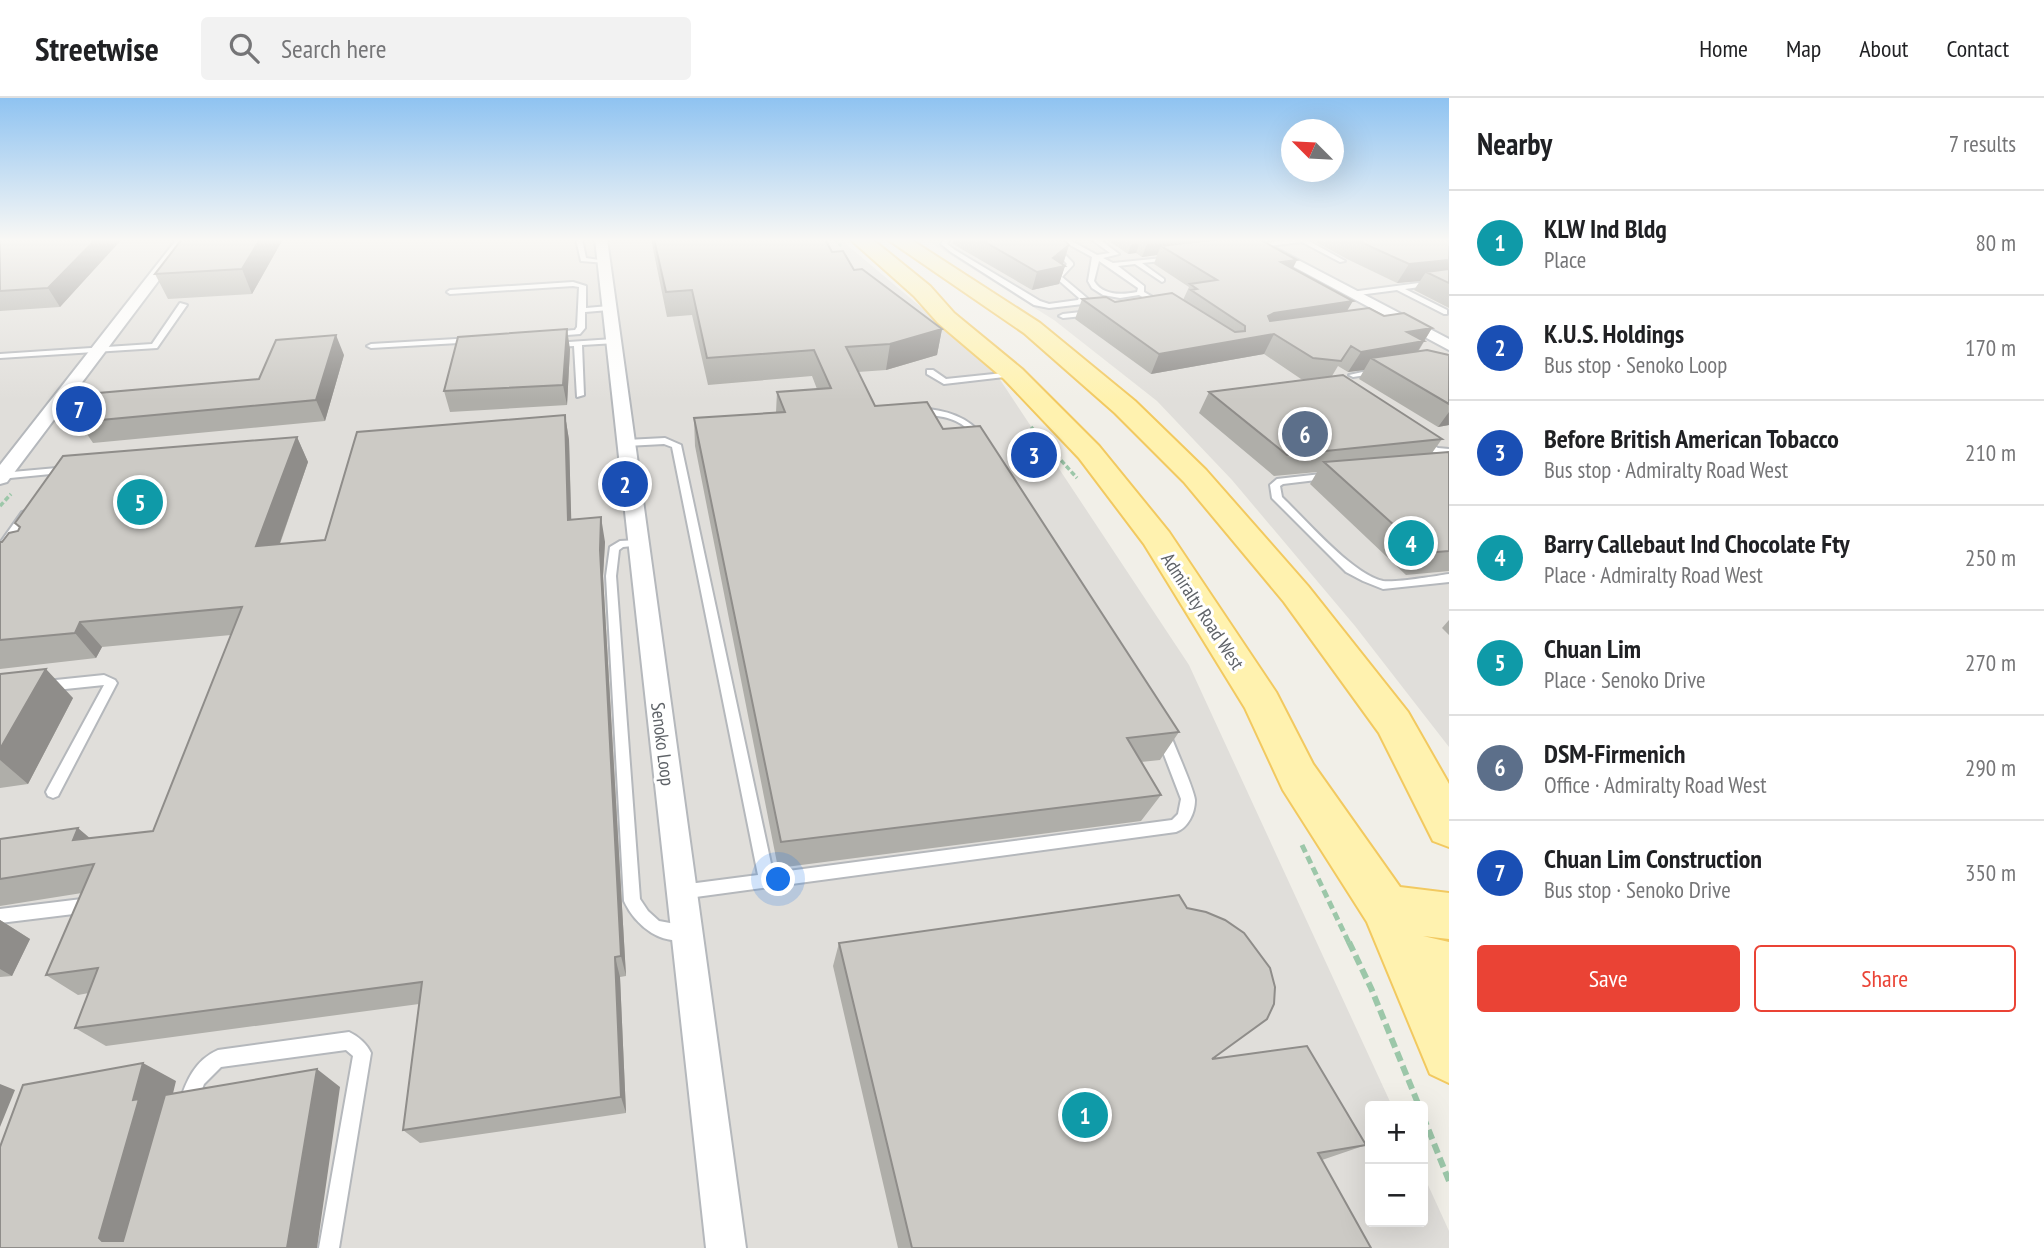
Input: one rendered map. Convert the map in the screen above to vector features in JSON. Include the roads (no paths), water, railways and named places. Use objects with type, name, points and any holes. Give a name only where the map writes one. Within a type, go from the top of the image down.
[{"type":"main road","name":"Admiralty Road West","points":[[912,293],[1013,374],[1089,452],[1157,539],[1262,703],[1298,777],[1386,908],[1429,964],[1449,1055]]},
{"type":"main road","points":[[978,293],[1032,328],[1125,407],[1195,477],[1296,594],[1394,723],[1438,794],[1449,827]]},
{"type":"main road","points":[[1386,908],[1449,916]]},
{"type":"street","points":[[2,474],[143,293]]},
{"type":"street","name":"Senoko Loop","points":[[607,293],[726,1248]]},
{"type":"street","points":[[1351,294],[1449,345]]},
{"type":"lane","points":[[546,335],[577,332],[581,328],[583,293]]},
{"type":"lane","points":[[1020,293],[1037,303],[1049,306],[1080,302],[1083,298],[1078,293]]},
{"type":"lane","points":[[1110,293],[1118,296],[1140,293],[1172,309]]},
{"type":"lane","points":[[1351,294],[1361,293]]},
{"type":"lane","points":[[1406,293],[1444,312]]},
{"type":"lane","points":[[1148,306],[1160,304]]},
{"type":"lane","points":[[0,356],[155,346],[183,305]]},
{"type":"lane","points":[[582,310],[609,308]]},
{"type":"lane","points":[[1063,316],[1099,312]]},
{"type":"lane","points":[[1376,320],[1396,317]]},
{"type":"lane","points":[[371,346],[482,339]]},
{"type":"lane","points":[[540,347],[614,341]]},
{"type":"lane","points":[[578,343],[580,395]]},
{"type":"lane","points":[[1353,375],[1386,369]]},
{"type":"lane","points":[[930,372],[944,382],[1013,374]]},
{"type":"lane","points":[[903,411],[934,412],[966,422],[974,428],[989,452]]},
{"type":"lane","points":[[1406,434],[1436,450],[1449,452]]},
{"type":"lane","points":[[626,443],[665,441],[676,445],[767,881]]},
{"type":"lane","points":[[2,474],[85,468]]},
{"type":"lane","points":[[50,481],[57,471]]},
{"type":"lane","points":[[1345,474],[1280,481],[1275,485],[1275,492],[1277,498],[1350,569],[1367,578],[1384,585],[1449,578]]},
{"type":"lane","points":[[4,554],[36,501]]},
{"type":"lane","points":[[638,543],[620,544],[614,549],[611,576],[632,901],[640,916],[652,927],[668,933],[686,932]]},
{"type":"lane","points":[[26,688],[104,680],[111,683],[53,792]]},
{"type":"lane","points":[[681,892],[1177,827],[1184,817],[1188,799],[1166,737],[1151,713]]},
{"type":"lane","points":[[0,916],[99,904]]},
{"type":"lane","points":[[184,1121],[193,1083],[203,1069],[218,1059],[349,1041],[356,1045],[362,1053],[329,1248]]},
{"type":"place","name":"Chuan Lim Construction","points":[[79,409]]},
{"type":"place","name":"DSM-Firmenich","points":[[1305,434]]},
{"type":"place","name":"Before British American Tobacco","points":[[1034,455]]},
{"type":"place","name":"K.U.S. Holdings","points":[[625,484]]},
{"type":"place","name":"Chuan Lim","points":[[140,502]]},
{"type":"place","name":"Barry Callebaut Ind Chocolate Fty","points":[[1411,543]]},
{"type":"place","name":"KLW Ind Bldg","points":[[1085,1115]]}]
